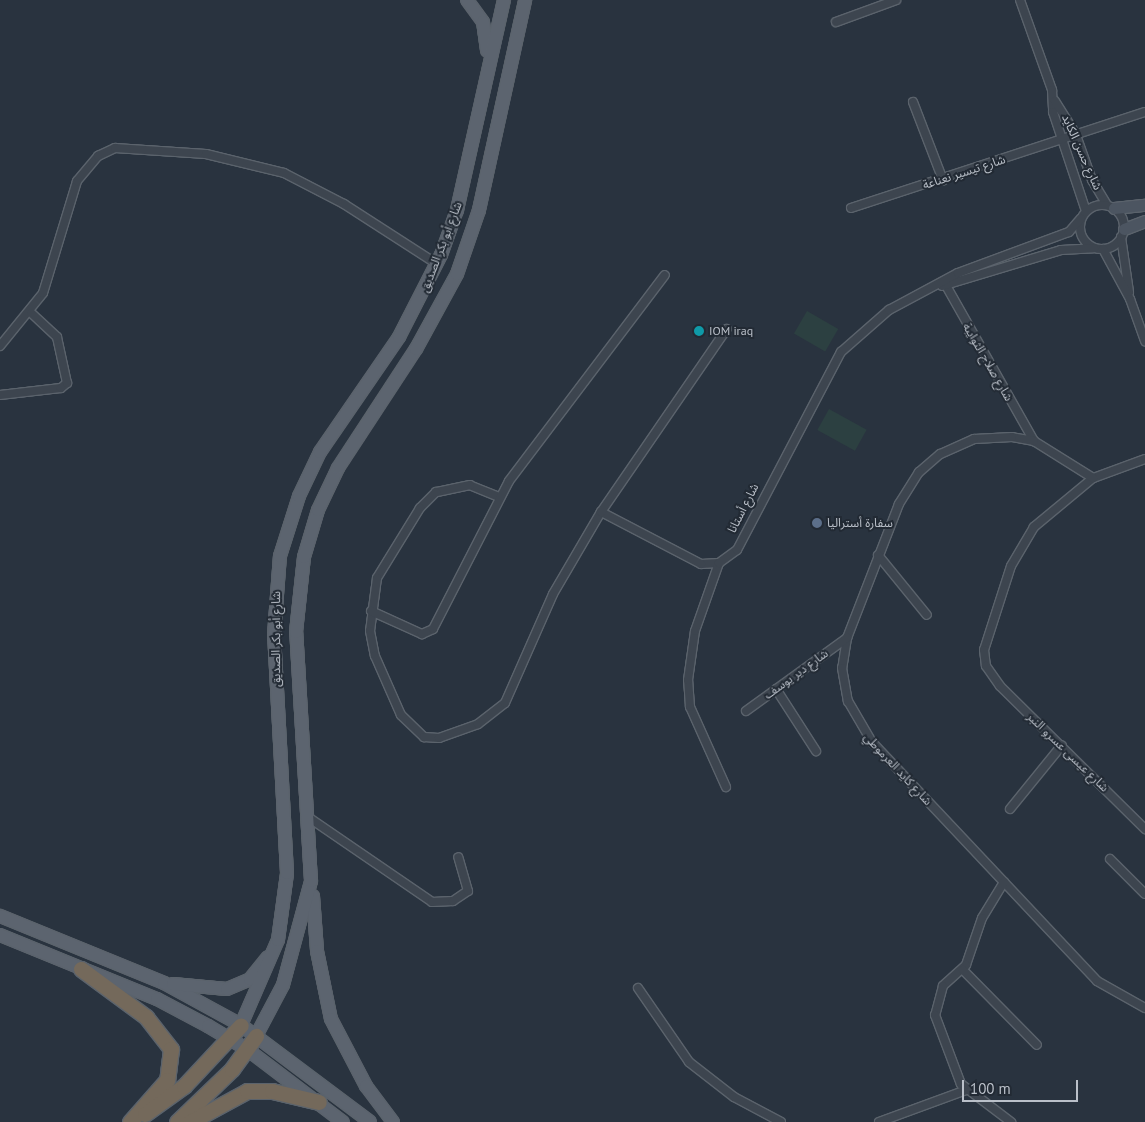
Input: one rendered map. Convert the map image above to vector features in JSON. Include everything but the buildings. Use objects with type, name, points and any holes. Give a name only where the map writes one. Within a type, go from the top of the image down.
[{"type":"highway","points":[[81,969],[146,1017],[172,1049],[167,1080],[132,1122]]},
{"type":"highway","name":"شارع أبو بكر الصديق","points":[[132,1122],[184,1086],[231,1039],[241,1026]]},
{"type":"highway","name":"شارع أبو بكر الصديق","points":[[177,1122],[248,1050],[256,1036]]},
{"type":"highway","points":[[190,1122],[247,1091],[272,1091],[319,1102]]},
{"type":"main road","points":[[467,0],[483,22],[488,65]]},
{"type":"main road","name":"شارع أبو بكر الصديق","points":[[241,1026],[278,940],[288,859],[274,635],[280,556],[299,496],[320,452],[399,337],[437,264],[457,210],[504,0]]},
{"type":"main road","name":"شارع أبو بكر الصديق","points":[[256,1036],[283,985],[311,881],[296,632],[308,541],[342,461],[416,349],[457,274],[479,210],[526,0]]},
{"type":"main road","points":[[311,881],[317,951],[331,1019],[362,1078],[393,1122]]},
{"type":"main road","points":[[0,916],[164,983],[256,1036],[370,1122]]},
{"type":"main road","points":[[0,935],[157,1000],[231,1039],[319,1102],[343,1122]]},
{"type":"main road","points":[[164,983],[201,989],[236,986],[257,971],[278,940]]},
{"type":"street","points":[[836,22],[875,3],[896,0]]},
{"type":"street","name":"شارع حسن الكايد","points":[[1020,0],[1055,101],[1076,135],[1092,180],[1111,207]]},
{"type":"street","name":"شارع حسن الكايد","points":[[1055,101],[1053,112],[1086,211]]},
{"type":"street","points":[[913,102],[943,180]]},
{"type":"street","name":"شارع تيسير نعناعة","points":[[851,208],[943,180],[1145,112]]},
{"type":"street","points":[[0,346],[31,314],[47,285],[77,181],[98,156],[120,147],[206,154],[284,173],[344,204],[437,264]]},
{"type":"street","points":[[1145,205],[1086,211],[1081,218],[1081,236],[1094,248],[1103,249],[1122,233],[1145,220]]},
{"type":"street","points":[[1111,207],[1122,233],[1130,299]]},
{"type":"street","name":"شارع أستانا","points":[[944,284],[1070,232],[1081,218]]},
{"type":"street","name":"شارع أستانا","points":[[719,563],[737,550],[848,343],[878,317],[944,284],[1061,250],[1094,248]]},
{"type":"street","points":[[1103,249],[1130,299],[1145,341]]},
{"type":"street","points":[[371,611],[418,633],[430,632],[499,497],[665,275]]},
{"type":"street","name":"شارع صلاح الثوايبة","points":[[944,284],[1034,442]]},
{"type":"street","points":[[0,395],[60,388],[68,381],[57,338],[31,314]]},
{"type":"street","points":[[499,497],[458,485],[427,500],[383,563],[371,611],[375,656],[412,729],[424,737],[439,738],[478,724],[511,695],[553,594],[602,512],[727,329]]},
{"type":"street","name":"شارع كايد العرموطي","points":[[1093,478],[1034,442],[986,437],[960,443],[940,454],[910,484],[878,555],[846,638],[843,676],[856,720],[1097,981],[1145,1008]]},
{"type":"street","points":[[1093,478],[1145,459]]},
{"type":"street","name":"شارع عيسى عسرو النبر","points":[[1093,478],[1041,520],[1010,566],[984,644],[992,675],[1145,829]]},
{"type":"street","points":[[602,512],[702,564],[719,563],[695,631],[688,680],[690,708],[726,787]]},
{"type":"street","points":[[878,555],[928,615]]},
{"type":"street","name":"شارع دير يوسف","points":[[746,711],[846,638]]},
{"type":"street","points":[[776,689],[816,751]]},
{"type":"street","points":[[1010,809],[1062,744]]},
{"type":"street","points":[[308,817],[432,902],[453,901],[468,891],[458,857]]},
{"type":"street","points":[[1110,859],[1145,894]]},
{"type":"street","points":[[1004,882],[982,918],[962,970],[943,986],[935,1016],[952,1068],[966,1090],[1011,1122]]},
{"type":"street","points":[[962,970],[1037,1045]]},
{"type":"street","points":[[638,988],[689,1062],[734,1097],[781,1122]]},
{"type":"street","points":[[879,1122],[966,1090]]},
{"type":"green space","points":[[807,311],[838,329],[825,352],[794,334]]},
{"type":"green space","points":[[829,409],[867,430],[855,451],[817,430]]},
{"type":"place","name":"IOM iraq","points":[[699,331]]},
{"type":"place","name":"سفارة أستراليا","points":[[817,523]]}]
